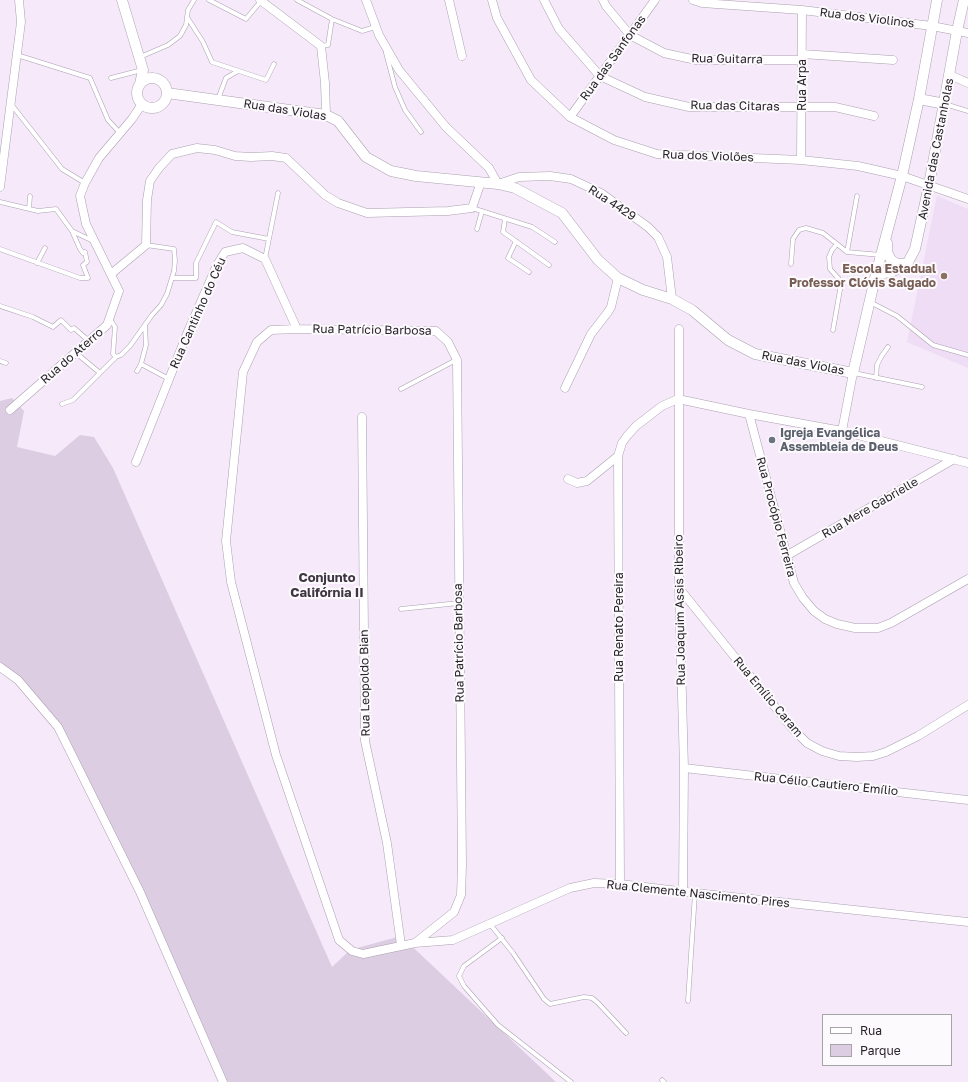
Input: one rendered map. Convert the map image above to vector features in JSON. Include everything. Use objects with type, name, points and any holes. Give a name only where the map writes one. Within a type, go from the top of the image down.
[{"type":"street","points":[[0,187],[3,143],[21,22],[19,0]]},
{"type":"street","points":[[122,0],[143,70],[137,92],[139,101],[147,107],[153,108],[163,103],[166,96],[163,83],[153,78],[143,70]]},
{"type":"street","points":[[366,0],[384,43],[399,70],[446,127],[489,168],[498,184]]},
{"type":"street","points":[[449,0],[462,56]]},
{"type":"street","name":"Rua dos Violões","points":[[492,0],[497,18],[531,80],[570,117],[614,140],[657,154],[801,160],[858,166],[902,176],[968,198]]},
{"type":"street","name":"Rua das Citaras","points":[[544,0],[559,29],[600,76],[645,96],[689,107],[835,107],[874,116]]},
{"type":"street","name":"Rua Guitarra","points":[[603,0],[606,6],[630,35],[664,52],[696,60],[802,57],[893,60]]},
{"type":"street","name":"Rua das Sanfonas","points":[[570,117],[655,0]]},
{"type":"street","name":"Rua dos Violinos","points":[[693,0],[702,3],[802,10],[932,26],[968,33]]},
{"type":"street","points":[[842,431],[853,373],[876,274],[902,176],[919,99],[937,0]]},
{"type":"street","name":"Avenida das Castanholas","points":[[907,264],[915,249],[918,238],[964,0]]},
{"type":"street","points":[[261,1],[320,46],[325,83],[326,115]]},
{"type":"street","name":"Rua Arpa","points":[[801,160],[802,10]]},
{"type":"street","points":[[950,75],[968,83]]},
{"type":"street","points":[[140,84],[144,80],[153,78]]},
{"type":"street","name":"Rua das Violas","points":[[166,96],[193,97],[326,115],[338,121],[366,156],[391,171],[416,176],[498,184],[514,188],[562,212],[598,260],[618,278],[643,290],[672,299],[692,310],[728,340],[755,354],[853,373]]},
{"type":"street","points":[[919,99],[945,104]]},
{"type":"street","name":"Rua do Aterro","points":[[10,410],[107,326],[119,291],[86,224],[80,196],[85,183],[99,158],[142,104]]},
{"type":"street","points":[[111,274],[146,245],[147,200],[150,181],[159,168],[172,154],[196,148],[215,150],[235,156],[251,158],[272,156],[286,158],[325,195],[338,203],[367,213],[448,211],[472,208],[481,182]]},
{"type":"street","name":"Rua 4429","points":[[498,184],[519,177],[550,176],[571,179],[601,193],[648,227],[658,237],[667,257],[672,299]]},
{"type":"street","points":[[887,231],[888,257],[897,264],[907,264]]},
{"type":"street","name":"Rua Cantinho do Céu","points":[[136,462],[217,265],[225,252],[243,248],[265,259]]},
{"type":"street","points":[[265,259],[297,329]]},
{"type":"street","points":[[876,274],[891,272],[907,264]]},
{"type":"street","points":[[565,388],[591,334],[611,307],[618,278]]},
{"type":"street","name":"Rua Joaquim Assis Ribeiro","points":[[678,329],[679,588],[684,768],[683,892]]},
{"type":"street","name":"Rua Patrício Barbosa","points":[[271,330],[436,331],[448,342],[457,360],[462,857],[461,895],[454,912],[415,943],[363,954],[352,951],[339,940],[276,755],[230,582],[226,541],[242,372],[257,342],[271,330]]},
{"type":"street","points":[[678,399],[842,431],[968,463]]},
{"type":"street","name":"Rua Renato Pereira","points":[[620,884],[618,456],[622,443],[636,426],[662,406],[678,399]]},
{"type":"street","name":"Rua Procópio Ferreira","points":[[749,414],[794,583],[803,598],[825,619],[837,624],[855,628],[878,628],[891,623],[968,579]]},
{"type":"street","name":"Rua Leopoldo Bian","points":[[362,417],[365,741],[387,843],[401,945]]},
{"type":"street","points":[[568,479],[577,483],[587,481],[618,456]]},
{"type":"street","name":"Rua Mere Gabrielle","points":[[786,556],[954,459]]},
{"type":"street","name":"Rua Emílio Caram","points":[[679,588],[792,728],[807,743],[822,751],[839,756],[858,757],[873,756],[886,752],[918,736],[968,705]]},
{"type":"street","points":[[0,668],[18,680],[58,727],[140,892],[223,1082]]},
{"type":"street","name":"Rua Célio Cautiero Emílio","points":[[684,768],[968,800]]},
{"type":"street","name":"Rua Clemente Nascimento Pires","points":[[415,943],[453,940],[570,888],[594,883],[620,884],[968,922]]},
{"type":"lane","points":[[139,58],[168,45],[180,36],[186,25],[188,10],[194,0]]},
{"type":"lane","points":[[208,0],[246,19],[261,1]]},
{"type":"lane","points":[[297,0],[362,31],[376,26]]},
{"type":"lane","points":[[187,17],[203,42],[212,62],[266,80],[274,64]]},
{"type":"lane","points":[[320,46],[328,45],[332,18]]},
{"type":"lane","points":[[384,43],[395,86],[405,110],[421,132]]},
{"type":"lane","points":[[16,55],[90,78],[108,120],[120,133]]},
{"type":"lane","points":[[111,78],[143,70]]},
{"type":"lane","points":[[218,100],[226,78],[238,71]]},
{"type":"lane","points":[[10,103],[62,169],[85,183]]},
{"type":"lane","points":[[945,104],[968,110]]},
{"type":"lane","points":[[265,259],[278,193]]},
{"type":"lane","points":[[29,209],[30,196]]},
{"type":"lane","points":[[847,252],[857,196]]},
{"type":"lane","points":[[0,202],[38,211],[56,209],[72,231],[80,249],[84,253],[85,252],[88,262],[83,265],[88,278],[80,278],[0,250]]},
{"type":"lane","points":[[472,208],[532,227],[555,242]]},
{"type":"lane","points":[[477,229],[482,211]]},
{"type":"lane","points":[[505,219],[503,232],[549,265]]},
{"type":"lane","points":[[172,278],[196,278],[196,263],[216,222],[232,232],[269,239]]},
{"type":"lane","points":[[791,264],[793,239],[798,230],[806,228],[824,233],[847,252],[881,255]]},
{"type":"lane","points":[[72,231],[95,242]]},
{"type":"lane","points":[[516,241],[508,258],[529,272]]},
{"type":"lane","points":[[833,330],[841,284],[840,279],[830,269],[829,257],[837,244]]},
{"type":"lane","points":[[62,404],[73,400],[116,357],[121,355],[130,346],[161,305],[167,294],[176,261],[174,249],[146,245]]},
{"type":"lane","points":[[37,263],[45,248]]},
{"type":"lane","points":[[870,302],[897,316],[933,344],[968,355]]},
{"type":"lane","points":[[0,306],[32,317],[53,327],[61,320],[71,330],[74,328],[89,341]]},
{"type":"lane","points":[[109,318],[115,327],[113,354],[116,357]]},
{"type":"lane","points":[[137,371],[146,345],[145,325]]},
{"type":"lane","points":[[876,378],[877,365],[880,357],[888,347]]},
{"type":"lane","points":[[76,352],[100,373]]},
{"type":"lane","points":[[401,390],[457,360]]},
{"type":"lane","points":[[0,361],[6,363]]},
{"type":"lane","points":[[140,364],[169,379]]},
{"type":"lane","points":[[853,373],[922,387]]},
{"type":"lane","points":[[401,608],[459,603]]},
{"type":"lane","points":[[688,1001],[695,893]]},
{"type":"lane","points":[[490,923],[544,999],[550,1004],[584,997],[592,998],[626,1033]]},
{"type":"lane","points":[[502,938],[464,966],[459,976],[464,986],[498,1025],[571,1082]]},
{"type":"shaded area","name":"Escola Estadual Professor Clóvis Salgado","points":[[937,196],[968,209],[968,368],[907,342]]},
{"type":"green space","points":[[12,398],[24,411],[17,447],[55,456],[80,435],[94,437],[113,468],[332,967],[350,950],[401,936],[556,1082],[224,1082],[59,727],[0,666],[0,401]]},
{"type":"place","name":"Escola Estadual Professor Clóvis Salgado","points":[[944,276]]},
{"type":"place","name":"Igreja Evangélica Assembleia de Deus","points":[[772,440]]},
{"type":"district","name":"Conjunto Califórnia II","points":[[327,586]]}]
